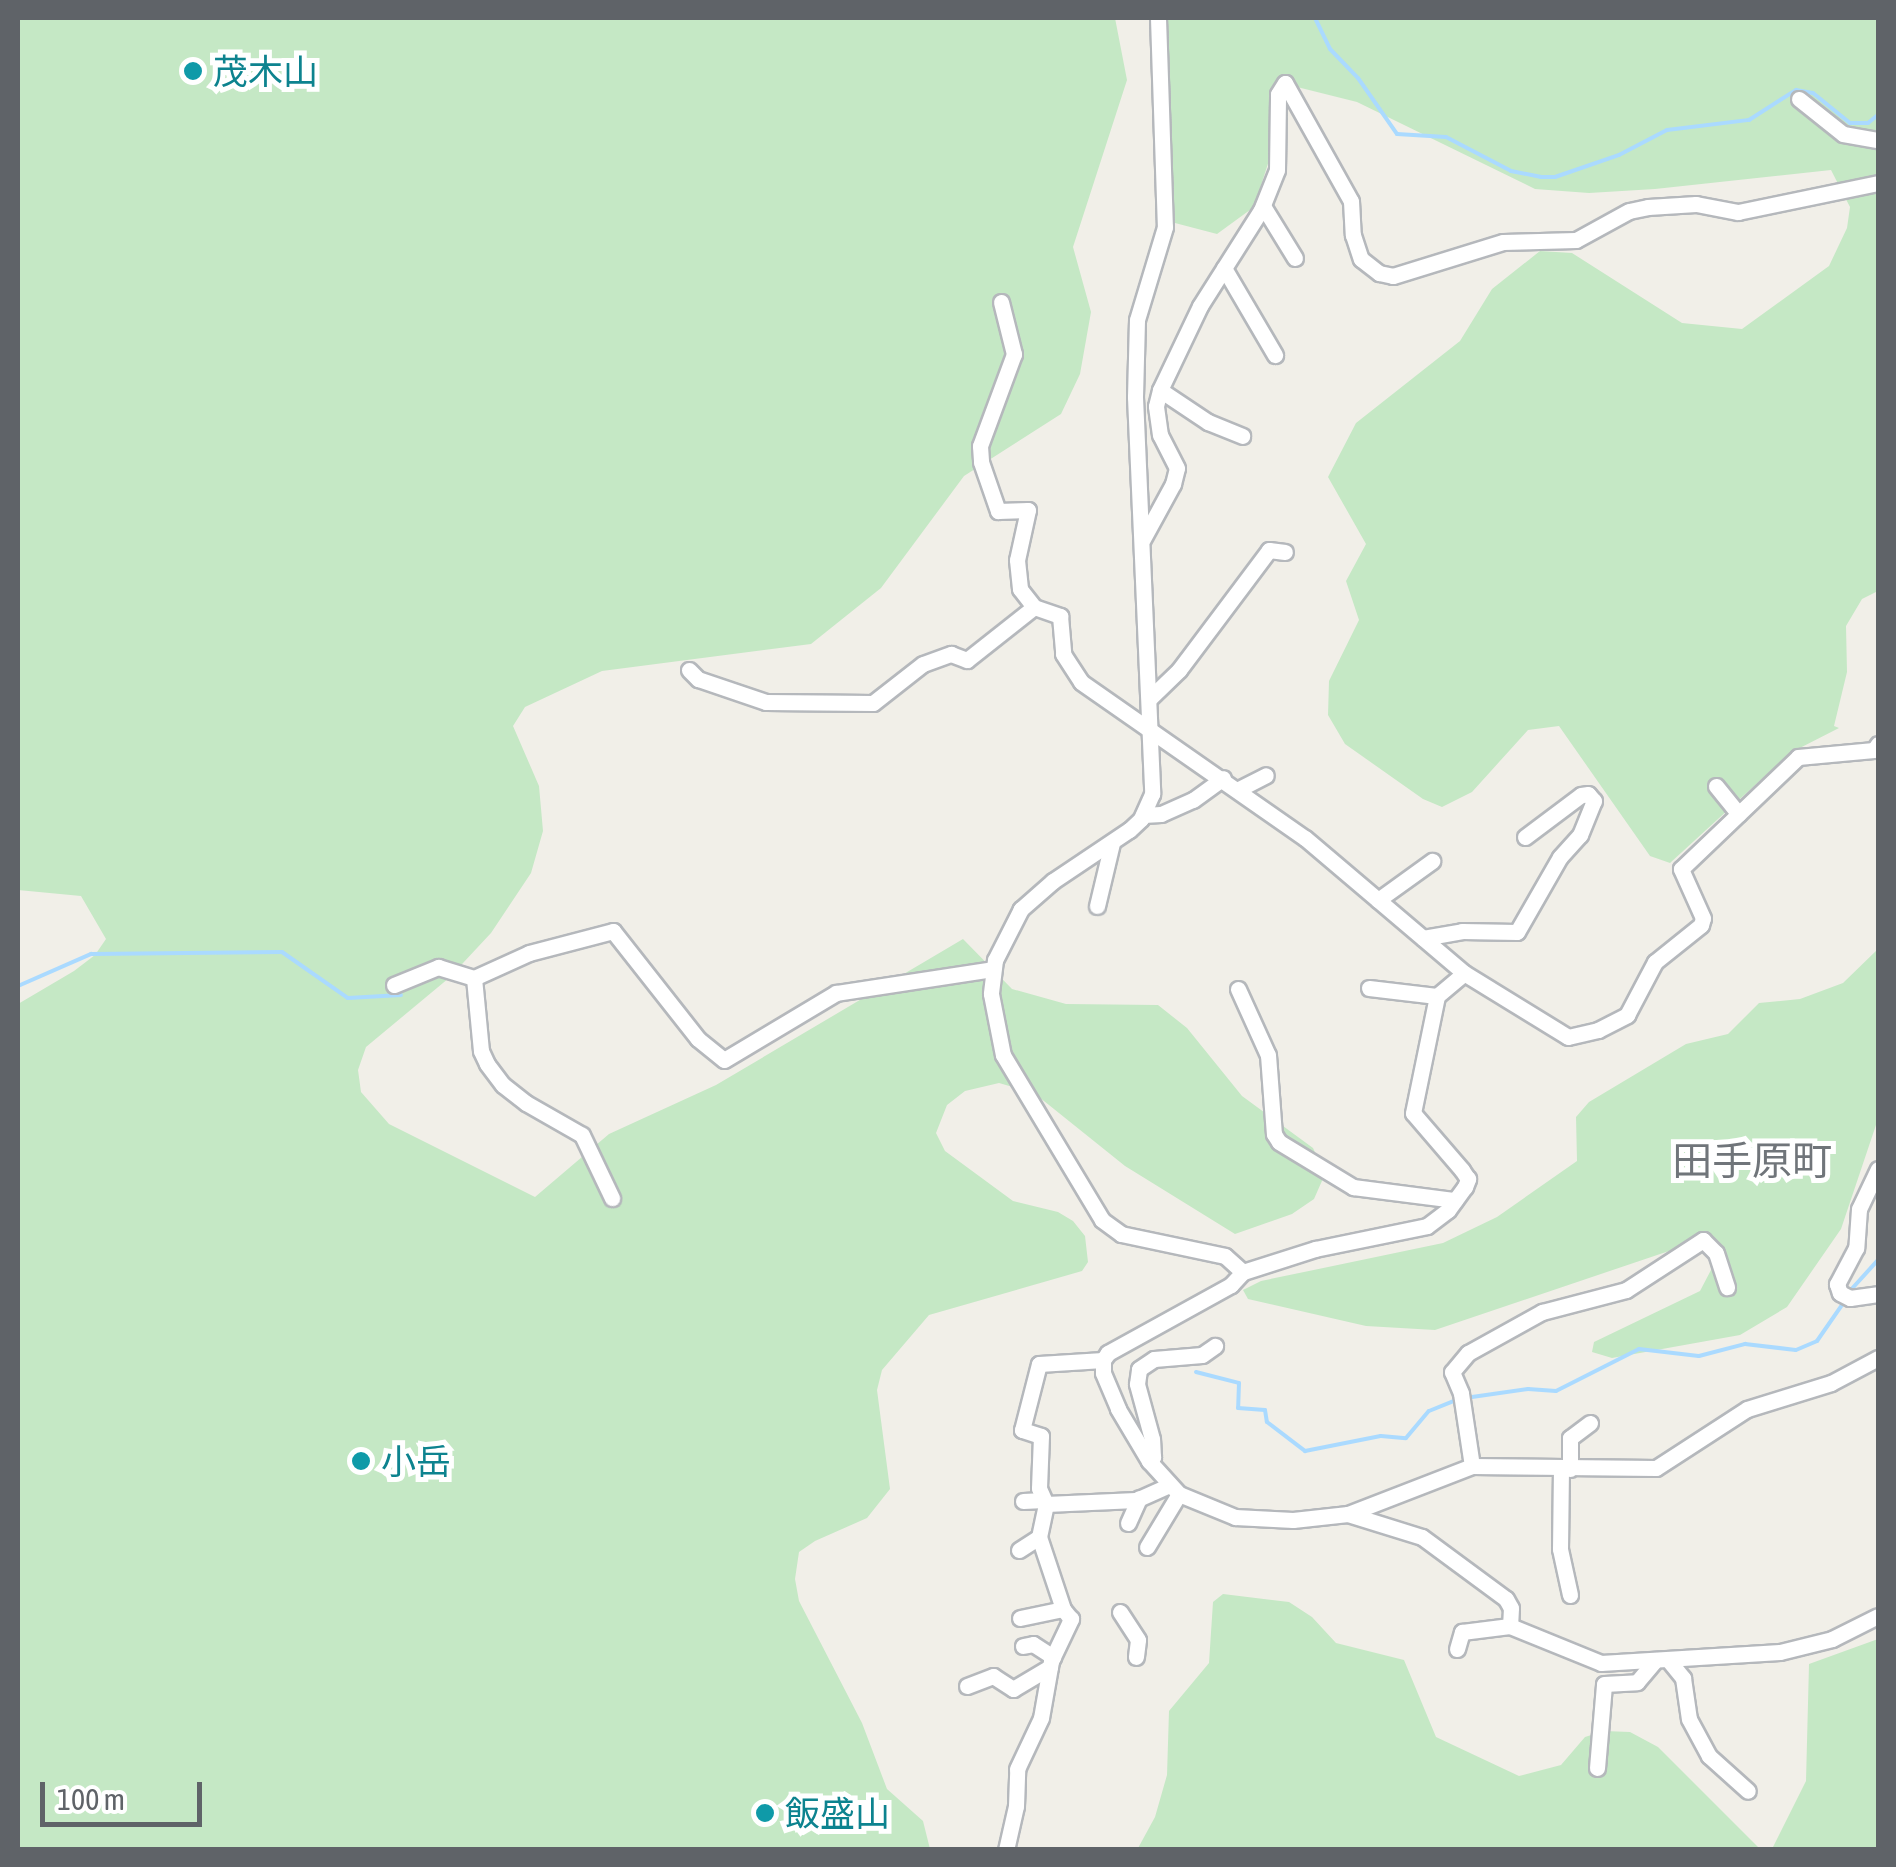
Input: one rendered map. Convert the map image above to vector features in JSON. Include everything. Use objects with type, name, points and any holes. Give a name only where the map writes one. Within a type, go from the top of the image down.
[{"type":"street","points":[[1158,18],[1167,174],[1165,227],[1137,320],[1136,397],[1152,794],[1144,814],[1081,871],[1021,909],[993,969],[992,1012],[1003,1055],[1102,1220],[1121,1234],[1216,1253],[1243,1272]]},
{"type":"street","points":[[1143,538],[1174,484],[1177,468],[1160,435],[1156,406],[1160,390],[1278,170],[1278,94],[1284,83],[1351,200],[1353,235],[1361,259],[1379,273],[1392,276],[1503,242],[1576,240],[1628,212],[1648,207],[1696,204],[1738,212],[1878,183]]},
{"type":"street","points":[[1799,99],[1843,134],[1878,140]]},
{"type":"street","points":[[1262,206],[1295,258]]},
{"type":"street","points":[[1224,268],[1276,355]]},
{"type":"street","points":[[1001,302],[1014,354],[980,446],[981,462],[998,511],[1026,508],[1030,514],[1019,544],[1020,589],[1034,607],[1060,616],[1066,660],[1087,688],[1149,733],[1239,789],[1464,973],[1568,1036],[1618,1022],[1634,1005],[1655,962],[1701,925],[1703,918],[1682,869],[1798,758],[1874,750],[1878,744]]},
{"type":"street","points":[[1160,390],[1208,422],[1242,436]]},
{"type":"street","points":[[1149,699],[1179,670],[1269,550],[1285,552]]},
{"type":"street","points":[[690,670],[698,679],[766,702],[873,702],[923,664],[951,654],[967,660],[1034,607]]},
{"type":"street","points":[[1052,672],[1066,660]]},
{"type":"street","points":[[1239,789],[1266,775]]},
{"type":"street","points":[[1144,814],[1161,814],[1193,800],[1223,778]]},
{"type":"street","points":[[1716,786],[1739,814]]},
{"type":"street","points":[[1423,938],[1462,931],[1517,932],[1560,856],[1580,836],[1594,800],[1588,794],[1581,795],[1525,837]]},
{"type":"street","points":[[1102,897],[1112,843]]},
{"type":"street","points":[[1378,900],[1432,861]]},
{"type":"street","points":[[394,986],[438,967],[474,978],[529,952],[613,931],[698,1039],[724,1060],[836,993],[993,969]]},
{"type":"street","points":[[1006,1850],[1016,1806],[1016,1770],[1041,1718],[1051,1662],[1071,1619],[1063,1609],[1039,1537],[1045,1502],[1039,1488],[1041,1436],[1022,1430],[1039,1364],[1103,1360],[1118,1345],[1152,1332],[1231,1285],[1243,1272],[1315,1249],[1427,1226],[1455,1200],[1468,1178],[1414,1113],[1437,996],[1464,973]]},
{"type":"street","points":[[474,978],[481,1051],[488,1064],[503,1085],[526,1103],[582,1136],[612,1198]]},
{"type":"street","points":[[1369,988],[1437,996]]},
{"type":"street","points":[[1238,989],[1268,1055],[1274,1134],[1279,1142],[1352,1187],[1455,1200]]},
{"type":"street","points":[[1878,1169],[1860,1209],[1856,1248],[1836,1284],[1846,1296],[1878,1294]]},
{"type":"street","points":[[1472,1466],[1462,1399],[1452,1372],[1468,1353],[1542,1312],[1626,1290],[1703,1240],[1712,1246],[1727,1287]]},
{"type":"street","points":[[1149,1461],[1152,1439],[1136,1384],[1138,1369],[1154,1359],[1202,1355],[1216,1346]]},
{"type":"street","points":[[1103,1360],[1105,1382],[1149,1461],[1173,1490],[1220,1513],[1250,1519],[1348,1514],[1472,1466],[1656,1468],[1747,1409],[1831,1383],[1878,1358]]},
{"type":"street","points":[[1570,1595],[1560,1549],[1566,1469],[1570,1438],[1590,1423]]},
{"type":"street","points":[[1023,1502],[1139,1498],[1173,1490]]},
{"type":"street","points":[[1147,1547],[1173,1490]]},
{"type":"street","points":[[1128,1523],[1139,1498]]},
{"type":"street","points":[[1348,1514],[1422,1537],[1506,1599],[1511,1608],[1510,1626]]},
{"type":"street","points":[[1019,1550],[1039,1537]]},
{"type":"street","points":[[1020,1618],[1063,1609]]},
{"type":"street","points":[[1120,1612],[1136,1633],[1136,1657]]},
{"type":"street","points":[[1457,1649],[1462,1632],[1510,1626],[1601,1663],[1662,1662],[1780,1652],[1832,1640],[1878,1616]]},
{"type":"street","points":[[1023,1646],[1033,1644],[1051,1662]]},
{"type":"street","points":[[967,1686],[993,1676],[1012,1689],[1051,1662]]},
{"type":"street","points":[[1596,1768],[1604,1684],[1637,1682],[1662,1662]]},
{"type":"street","points":[[1662,1662],[1683,1678],[1688,1719],[1705,1750],[1748,1791]]},
{"type":"green space","points":[[18,18],[1115,18],[1127,80],[1073,247],[1091,312],[1080,374],[1061,414],[964,476],[881,588],[811,644],[602,671],[525,707],[513,726],[539,786],[543,831],[531,873],[491,933],[449,978],[366,1047],[358,1070],[361,1092],[389,1124],[535,1197],[609,1134],[716,1085],[963,939],[1012,989],[1066,1004],[1158,1005],[1187,1028],[1242,1096],[1313,1148],[1325,1174],[1314,1199],[1292,1214],[1235,1234],[1125,1166],[1034,1093],[999,1083],[965,1091],[947,1105],[936,1133],[945,1151],[1013,1201],[1058,1212],[1073,1221],[1085,1236],[1088,1262],[1082,1271],[929,1315],[882,1370],[877,1390],[890,1489],[867,1518],[799,1552],[795,1579],[799,1601],[862,1723],[887,1789],[923,1821],[930,1849],[18,1849],[18,1004],[74,971],[95,955],[106,939],[81,896],[18,890]]},
{"type":"green space","points":[[1156,18],[1878,18],[1878,591],[1862,599],[1846,626],[1847,672],[1834,726],[1839,728],[1790,753],[1670,863],[1650,856],[1559,726],[1528,730],[1472,792],[1442,807],[1423,799],[1345,744],[1328,715],[1329,681],[1359,620],[1346,581],[1366,544],[1328,477],[1356,423],[1460,341],[1492,289],[1540,251],[1572,253],[1682,323],[1742,329],[1829,266],[1847,228],[1850,207],[1831,170],[1655,189],[1589,193],[1535,189],[1357,102],[1293,86],[1254,207],[1217,234],[1175,223]]},
{"type":"green space","points":[[1878,949],[1878,1119],[1841,1229],[1787,1307],[1740,1335],[1612,1358],[1592,1352],[1594,1342],[1700,1291],[1711,1270],[1709,1248],[1672,1250],[1435,1330],[1366,1326],[1248,1299],[1243,1290],[1261,1281],[1443,1243],[1497,1217],[1577,1161],[1576,1117],[1589,1102],[1686,1044],[1728,1034],[1759,1003],[1800,999],[1843,983]]},
{"type":"green space","points":[[1223,1594],[1289,1602],[1312,1617],[1336,1643],[1404,1660],[1436,1737],[1519,1776],[1561,1765],[1585,1737],[1604,1731],[1630,1732],[1658,1747],[1760,1849],[1137,1850],[1155,1817],[1167,1775],[1169,1711],[1209,1663],[1213,1602]]},
{"type":"green space","points":[[1878,1639],[1878,1849],[1772,1849],[1806,1781],[1809,1664]]},
{"type":"waterway","points":[[1315,18],[1330,49],[1358,78],[1397,134],[1446,137],[1511,171],[1541,177],[1555,177],[1619,155],[1667,130],[1749,120],[1796,90],[1813,93],[1850,123],[1868,123],[1878,115]]},
{"type":"waterway","points":[[18,986],[91,954],[282,952],[348,998],[401,995]]},
{"type":"waterway","points":[[1848,1293],[1878,1260]]},
{"type":"waterway","points":[[1465,1398],[1528,1389],[1556,1391],[1639,1349],[1699,1356],[1745,1344],[1796,1350],[1817,1341],[1844,1302]]},
{"type":"waterway","points":[[1196,1372],[1239,1383],[1238,1408],[1265,1410],[1267,1422],[1305,1451],[1381,1436],[1406,1438],[1429,1411],[1456,1400]]},
{"type":"place","name":"茂木山","points":[[193,71]]},
{"type":"place","name":"小岳","points":[[361,1461]]},
{"type":"place","name":"飯盛山","points":[[765,1813]]},
{"type":"district","name":"田手原町","points":[[1752,1161]]}]
